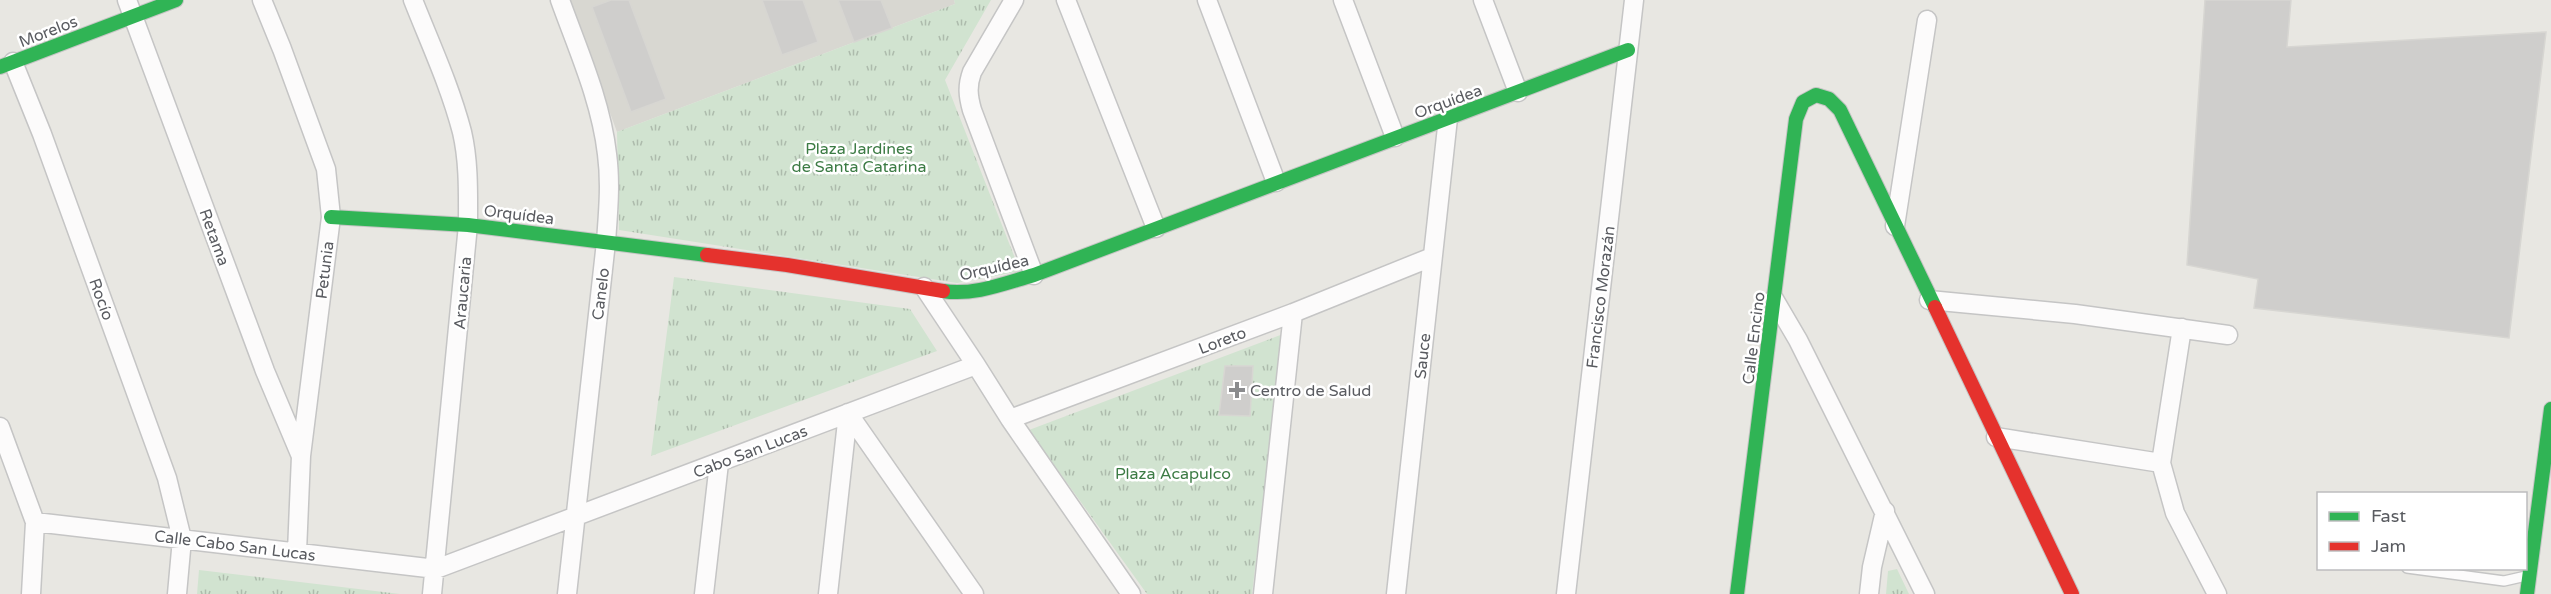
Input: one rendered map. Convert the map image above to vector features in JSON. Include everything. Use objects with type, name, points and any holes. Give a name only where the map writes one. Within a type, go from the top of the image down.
[{"type":"street","name":"Morelos","points":[[6,65],[129,8],[176,0]]},
{"type":"street","name":"Petunia","points":[[262,0],[326,169],[331,217],[301,456],[297,552]]},
{"type":"street","name":"Araucaria","points":[[413,0],[450,95],[462,133],[468,178],[468,225],[432,594]]},
{"type":"street","name":"Canelo","points":[[560,0],[594,94],[602,126],[610,191],[567,594]]},
{"type":"street","points":[[1014,0],[972,72],[968,83],[968,96],[1034,275]]},
{"type":"street","points":[[1066,0],[1156,228]]},
{"type":"street","points":[[1207,0],[1276,182]]},
{"type":"street","points":[[1343,0],[1395,138]]},
{"type":"street","points":[[1483,0],[1518,92]]},
{"type":"street","points":[[1621,0],[1631,26]]},
{"type":"street","name":"Francisco Morazán","points":[[1566,594],[1634,0]]},
{"type":"street","name":"Retama","points":[[129,8],[265,371],[301,456]]},
{"type":"street","points":[[1927,20],[1895,228],[2072,594]]},
{"type":"street","name":"Orquídea","points":[[331,217],[468,225],[787,265],[954,293],[985,289],[1034,275],[1628,50]]},
{"type":"street","name":"Rocío","points":[[6,65],[42,134],[167,478],[182,539],[177,594]]},
{"type":"street","name":"Calle Encino","points":[[1737,594],[1796,119],[1803,102],[1816,95],[1829,99],[1840,110],[1895,228]]},
{"type":"street","name":"Sauce","points":[[1396,594],[1448,118]]},
{"type":"street","name":"Loreto","points":[[1010,419],[1293,313],[1432,257]]},
{"type":"street","points":[[924,287],[1010,419],[1131,594]]},
{"type":"street","points":[[1774,299],[1798,340],[1925,594]]},
{"type":"street","points":[[1929,300],[2075,314],[2228,335]]},
{"type":"street","points":[[1263,594],[1293,313]]},
{"type":"street","points":[[2182,328],[2161,463],[2175,513],[2217,594]]},
{"type":"street","name":"Cabo San Lucas","points":[[436,569],[976,365]]},
{"type":"street","points":[[2527,594],[2535,576],[2551,409]]},
{"type":"street","points":[[848,413],[962,586],[974,594]]},
{"type":"street","points":[[828,594],[848,413]]},
{"type":"street","points":[[0,428],[35,522],[31,594]]},
{"type":"street","points":[[1996,437],[2161,463]]},
{"type":"street","points":[[704,594],[718,463]]},
{"type":"street","points":[[1869,594],[1872,567],[1885,511]]},
{"type":"street","name":"Calle Cabo San Lucas","points":[[35,522],[436,569]]},
{"type":"lane","points":[[2420,570],[2508,584],[2535,576]]},
{"type":"shaded area","points":[[569,0],[954,0],[955,4],[617,132]]},
{"type":"green space","name":"Plaza Jardines de Santa Catarina","points":[[954,0],[991,0],[945,80],[1020,271],[957,283],[619,230],[617,132],[955,4]]},
{"type":"green space","points":[[674,277],[910,309],[937,351],[651,456]]},
{"type":"green space","name":"Plaza Acapulco","points":[[1283,334],[1252,594],[1147,594],[1029,430]]},
{"type":"green space","points":[[1897,569],[1909,594],[1886,594],[1888,571]]},
{"type":"green space","points":[[199,570],[400,594],[197,594]]},
{"type":"building","points":[[611,0],[629,0],[666,99],[631,112],[592,7]]},
{"type":"building","points":[[762,0],[803,0],[818,42],[782,55]]},
{"type":"building","points":[[838,0],[881,0],[892,28],[854,42]]},
{"type":"building","points":[[2205,0],[2291,0],[2287,47],[2546,32],[2509,338],[2254,308],[2258,279],[2187,265]]},
{"type":"building","name":"Centro de Salud","points":[[1225,366],[1253,366],[1250,416],[1219,415]]},
{"type":"traffic: fast","points":[[0,67],[176,0]]},
{"type":"traffic: fast","points":[[943,291],[978,290],[1034,275],[1628,50]]},
{"type":"traffic: fast","points":[[1737,594],[1796,119],[1803,102],[1816,95],[1829,99],[1840,110],[1935,307]]},
{"type":"traffic: fast","points":[[331,217],[468,225],[707,255]]},
{"type":"traffic: fast","points":[[2527,594],[2551,409]]},
{"type":"traffic: jam","points":[[707,255],[787,265],[943,291]]},
{"type":"traffic: jam","points":[[1935,307],[2072,594]]},
{"type":"place","name":"Centro de Salud","points":[[1237,390]]}]
